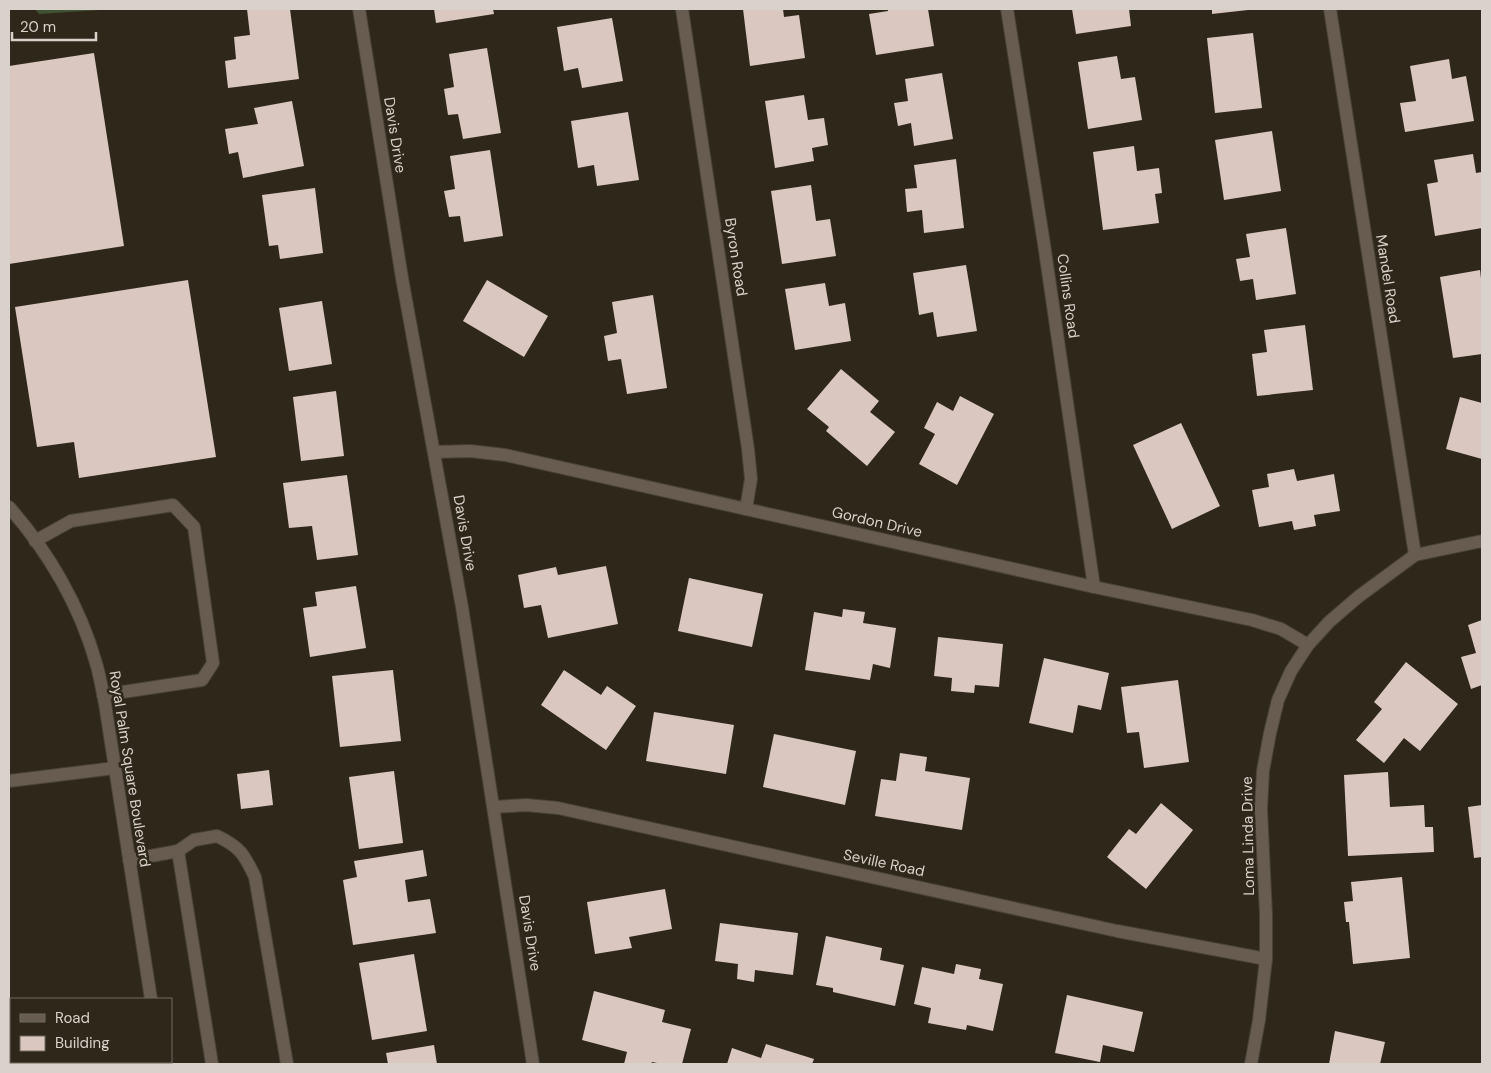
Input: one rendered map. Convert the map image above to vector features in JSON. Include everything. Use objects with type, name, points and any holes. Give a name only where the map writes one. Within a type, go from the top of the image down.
[{"type":"street","name":"Davis Drive","points":[[359,9],[402,278],[462,607],[533,1064]]},
{"type":"street","name":"Byron Road","points":[[682,9],[752,479],[746,509]]},
{"type":"street","name":"Collins Road","points":[[1008,9],[1094,587]]},
{"type":"street","name":"Mandel Road","points":[[1330,9],[1415,555]]},
{"type":"street","name":"Gordon Drive","points":[[434,452],[470,451],[505,455],[1094,587],[1252,620],[1281,629],[1308,644]]},
{"type":"street","points":[[35,541],[71,520],[173,505],[194,527],[213,663],[202,680],[103,695]]},
{"type":"street","name":"Royal Palm Square Boulevard","points":[[9,507],[35,541],[63,583],[82,622],[96,662],[116,768],[151,998]]},
{"type":"street","name":"Loma Linda Drive","points":[[1251,1064],[1259,1020],[1266,959],[1261,810],[1263,771],[1278,700],[1291,671],[1308,644],[1329,622],[1358,597],[1415,555],[1482,541]]},
{"type":"street","points":[[9,781],[116,768]]},
{"type":"street","name":"Seville Road","points":[[494,807],[526,805],[558,808],[1117,931],[1266,959]]},
{"type":"street","points":[[129,860],[178,851],[194,840],[217,836],[239,849],[255,877],[287,1064]]},
{"type":"street","points":[[178,851],[212,1064]]},
{"type":"shaded area","points":[[35,9],[116,9],[39,14]]},
{"type":"building","points":[[247,9],[290,9],[299,79],[228,88],[225,61],[236,59],[234,37],[250,35]]},
{"type":"building","points":[[434,9],[493,9],[494,14],[436,23]]},
{"type":"building","points":[[743,9],[783,9],[784,17],[799,15],[805,58],[750,66]]},
{"type":"building","points":[[888,9],[928,9],[934,46],[876,55],[869,14],[888,11]]},
{"type":"building","points":[[1072,9],[1129,9],[1131,26],[1076,34]]},
{"type":"building","points":[[1212,9],[1248,9],[1248,10],[1212,14]]},
{"type":"building","points":[[612,18],[623,81],[582,88],[578,68],[564,71],[557,27]]},
{"type":"building","points":[[1253,33],[1262,108],[1215,113],[1207,38]]},
{"type":"building","points":[[487,48],[501,133],[463,139],[458,114],[448,115],[444,89],[454,87],[449,54]]},
{"type":"building","points":[[94,53],[124,246],[9,264],[9,66]]},
{"type":"building","points":[[1117,56],[1121,79],[1135,77],[1142,120],[1088,129],[1078,62]]},
{"type":"building","points":[[1449,59],[1452,79],[1466,76],[1474,121],[1405,132],[1400,103],[1416,101],[1410,66]]},
{"type":"building","points":[[942,73],[953,139],[914,146],[911,123],[898,126],[894,103],[908,101],[905,79]]},
{"type":"building","points":[[804,95],[808,120],[824,118],[828,145],[812,148],[814,161],[775,168],[765,101]]},
{"type":"building","points":[[292,101],[304,166],[243,178],[238,152],[229,154],[225,129],[258,124],[254,108]]},
{"type":"building","points":[[628,112],[639,180],[597,186],[594,165],[578,168],[571,121]]},
{"type":"building","points":[[1272,131],[1281,191],[1224,200],[1215,140]]},
{"type":"building","points":[[1134,146],[1137,171],[1159,168],[1162,193],[1155,194],[1159,223],[1103,230],[1093,152]]},
{"type":"building","points":[[490,150],[503,236],[464,242],[460,216],[449,217],[444,191],[455,189],[450,156]]},
{"type":"building","points":[[1473,154],[1476,173],[1482,172],[1482,228],[1435,236],[1427,184],[1438,182],[1434,160]]},
{"type":"building","points":[[956,159],[964,228],[924,233],[922,210],[907,212],[905,189],[917,188],[914,165]]},
{"type":"building","points":[[811,185],[816,221],[830,219],[836,256],[782,264],[771,191]]},
{"type":"building","points":[[315,188],[323,253],[280,259],[278,245],[269,246],[262,195]]},
{"type":"building","points":[[1286,228],[1296,294],[1256,300],[1253,279],[1240,281],[1236,259],[1250,257],[1246,234]]},
{"type":"building","points":[[966,265],[977,331],[937,337],[933,312],[919,315],[913,273]]},
{"type":"building","points":[[1480,270],[1482,287],[1482,354],[1453,358],[1440,277]]},
{"type":"building","points":[[188,280],[216,457],[79,478],[74,442],[37,447],[15,307]]},
{"type":"building","points":[[487,280],[548,316],[524,357],[463,321]]},
{"type":"building","points":[[825,283],[829,306],[845,303],[851,341],[795,350],[785,289]]},
{"type":"building","points":[[653,295],[667,388],[627,394],[621,359],[608,361],[604,336],[617,333],[612,302]]},
{"type":"building","points":[[322,301],[332,364],[289,371],[279,308]]},
{"type":"building","points":[[1305,325],[1313,390],[1257,396],[1252,354],[1267,352],[1264,330]]},
{"type":"building","points":[[841,369],[879,401],[870,412],[895,432],[867,466],[826,431],[829,427],[807,409]]},
{"type":"building","points":[[336,391],[344,456],[301,461],[293,397]]},
{"type":"building","points":[[960,396],[994,414],[957,485],[919,464],[935,434],[924,428],[937,402],[953,411]]},
{"type":"building","points":[[1460,397],[1482,403],[1482,459],[1446,449]]},
{"type":"building","points":[[1181,423],[1220,506],[1172,529],[1133,445]]},
{"type":"building","points":[[1294,469],[1297,481],[1334,474],[1340,511],[1314,515],[1316,526],[1294,530],[1292,521],[1259,527],[1252,490],[1269,487],[1267,474]]},
{"type":"building","points":[[347,475],[358,555],[317,560],[312,526],[289,528],[283,483]]},
{"type":"building","points":[[606,566],[618,624],[548,638],[541,605],[524,608],[518,575],[556,567],[558,575]]},
{"type":"building","points":[[689,578],[763,594],[752,647],[678,631]]},
{"type":"building","points":[[356,586],[366,648],[310,657],[303,608],[317,606],[315,592]]},
{"type":"building","points":[[843,609],[865,612],[863,623],[896,628],[890,668],[873,664],[870,680],[805,670],[814,612],[842,617]]},
{"type":"building","points":[[1482,620],[1482,685],[1471,689],[1461,657],[1476,653],[1468,625]]},
{"type":"building","points":[[938,637],[1003,644],[999,687],[975,685],[974,693],[951,691],[952,678],[934,676]]},
{"type":"building","points":[[1044,658],[1109,673],[1101,710],[1078,705],[1073,733],[1029,723]]},
{"type":"building","points":[[1406,662],[1458,704],[1420,751],[1404,738],[1384,763],[1356,740],[1382,709],[1374,702]]},
{"type":"building","points":[[393,670],[401,741],[340,747],[332,676]]},
{"type":"building","points":[[564,670],[601,695],[607,686],[636,706],[606,750],[541,705]]},
{"type":"building","points":[[1178,680],[1189,762],[1144,768],[1139,732],[1127,733],[1121,687]]},
{"type":"building","points":[[654,712],[734,725],[726,774],[646,761]]},
{"type":"building","points":[[774,734],[856,751],[845,805],[763,787]]},
{"type":"building","points":[[900,753],[927,757],[925,771],[970,778],[962,830],[875,816],[881,779],[896,781]]},
{"type":"building","points":[[269,770],[273,805],[241,809],[237,774]]},
{"type":"building","points":[[394,771],[403,843],[359,849],[349,777]]},
{"type":"building","points":[[1388,772],[1390,807],[1424,805],[1425,827],[1433,827],[1434,852],[1348,856],[1344,775]]},
{"type":"building","points":[[1161,803],[1193,830],[1146,889],[1107,857],[1129,829],[1136,834]]},
{"type":"building","points":[[1482,805],[1482,857],[1474,858],[1468,807]]},
{"type":"building","points":[[423,850],[427,876],[405,880],[408,902],[430,899],[436,933],[353,945],[343,880],[357,877],[354,861]]},
{"type":"building","points":[[1402,877],[1410,958],[1353,964],[1349,922],[1346,922],[1344,902],[1353,901],[1351,882]]},
{"type":"building","points":[[665,889],[672,929],[629,937],[632,948],[595,954],[587,902]]},
{"type":"building","points":[[720,923],[798,933],[793,975],[755,970],[754,982],[737,979],[738,964],[715,961]]},
{"type":"building","points":[[826,936],[882,948],[880,960],[904,965],[895,1006],[833,992],[833,988],[816,985]]},
{"type":"building","points":[[414,954],[427,1031],[372,1040],[359,963]]},
{"type":"building","points":[[956,964],[981,969],[979,979],[1003,984],[993,1031],[967,1025],[966,1030],[928,1023],[931,1008],[914,1004],[922,967],[954,974]]},
{"type":"building","points":[[594,991],[665,1010],[662,1022],[691,1029],[682,1064],[652,1062],[651,1064],[624,1064],[627,1052],[582,1040]]},
{"type":"building","points":[[1067,995],[1143,1012],[1134,1052],[1103,1045],[1100,1062],[1055,1053]]},
{"type":"building","points":[[1335,1031],[1385,1042],[1380,1064],[1329,1064]]},
{"type":"building","points":[[766,1044],[814,1059],[812,1064],[727,1064],[732,1048],[761,1058]]},
{"type":"building","points":[[434,1045],[437,1064],[388,1064],[386,1053]]}]
